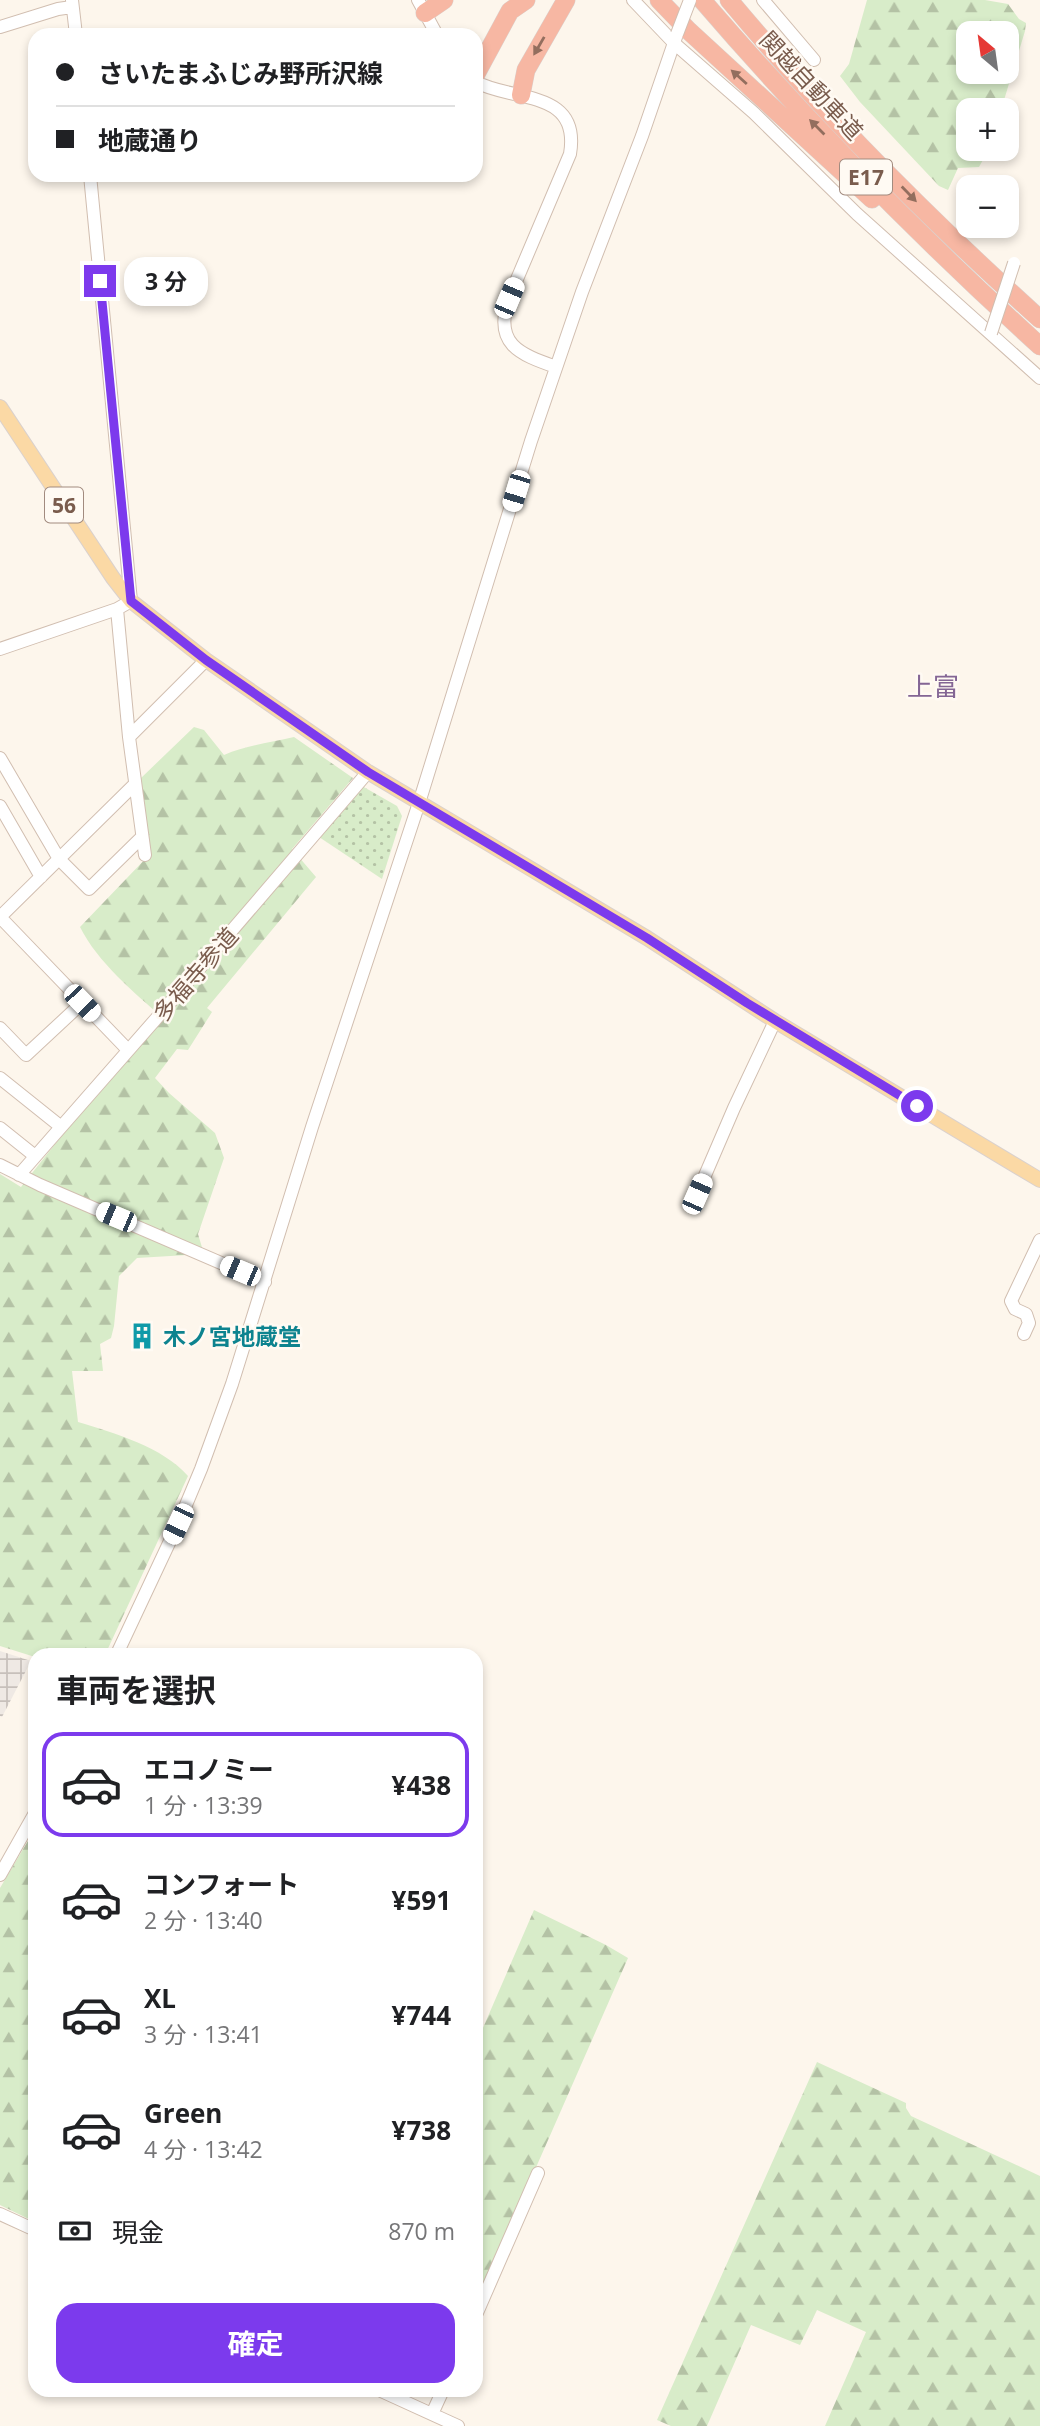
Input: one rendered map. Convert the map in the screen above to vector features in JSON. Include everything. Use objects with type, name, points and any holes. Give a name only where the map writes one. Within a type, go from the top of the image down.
[{"type":"highway","points":[[422,7],[444,0]]},
{"type":"highway","points":[[483,62],[510,11],[526,0]]},
{"type":"highway","points":[[521,95],[526,70],[566,0]]},
{"type":"highway","points":[[659,0],[689,31],[870,197],[973,285]]},
{"type":"highway","name":"関越自動車道","points":[[702,0],[797,107],[973,285],[1040,346]]},
{"type":"highway","name":"関越自動車道","points":[[729,0],[850,134],[939,225],[1040,319]]},
{"type":"main road","name":"56","points":[[0,408],[131,601],[206,660],[368,772],[647,938],[775,1021],[1040,1180]]},
{"type":"street","points":[[633,0],[857,214],[1040,378]]},
{"type":"street","points":[[120,1648],[201,1469],[265,1282],[312,1127],[419,803],[527,453],[690,0]]},
{"type":"street","points":[[764,0],[814,60]]},
{"type":"street","points":[[0,27],[72,4],[75,28]]},
{"type":"street","points":[[422,7],[433,28]]},
{"type":"street","points":[[483,85],[549,104],[560,112],[570,127],[572,142],[564,172],[509,298],[505,323],[509,341],[515,349],[525,356],[556,367]]},
{"type":"street","points":[[0,649],[117,609],[131,601],[91,182]]},
{"type":"street","points":[[991,333],[1014,263]]},
{"type":"street","points":[[117,609],[129,737],[145,855]]},
{"type":"street","points":[[129,737],[206,660]]},
{"type":"street","points":[[1,761],[59,859],[89,889],[142,837]]},
{"type":"street","name":"多福寺参道","points":[[19,1175],[368,772]]},
{"type":"street","points":[[128,1050],[0,917],[135,784]]},
{"type":"street","points":[[0,806],[41,877]]},
{"type":"street","points":[[0,1028],[26,1055],[82,1003]]},
{"type":"street","points":[[697,1194],[775,1021]]},
{"type":"street","points":[[0,1078],[60,1126]]},
{"type":"street","points":[[0,1128],[35,1156]]},
{"type":"street","points":[[0,1165],[265,1282]]},
{"type":"street","points":[[1024,1334],[1029,1323],[1026,1314],[1015,1309],[1012,1301],[1040,1240]]},
{"type":"street","points":[[0,1875],[28,1825]]},
{"type":"street","points":[[483,2299],[538,2173]]},
{"type":"street","points":[[0,2214],[28,2228]]},
{"type":"street","points":[[394,2397],[458,2426]]},
{"type":"street","points":[[432,2414],[440,2397]]},
{"type":"shaded area","points":[[0,1651],[28,1660],[28,1667],[2,1717]]},
{"type":"green space","points":[[867,0],[985,0],[1008,4],[1019,19],[1026,23],[1019,51],[1019,21],[956,21],[956,84],[1009,84],[1005,98],[956,98],[956,161],[982,161],[979,167],[958,168],[948,190],[939,186],[860,102],[840,76],[849,64]]},
{"type":"green space","points":[[194,727],[204,730],[224,755],[249,746],[294,737],[353,778],[292,849],[316,877],[207,1008],[212,1012],[188,1050],[177,1049],[155,1078],[215,1133],[224,1158],[198,1234],[204,1254],[137,1258],[119,1276],[111,1338],[100,1344],[103,1371],[72,1371],[78,1422],[152,1449],[188,1476],[108,1648],[28,1648],[28,1655],[0,1646],[0,1174],[21,1187],[90,1100],[164,1019],[107,965],[80,927],[150,854],[141,778]]},
{"type":"green space","points":[[362,786],[397,806],[402,816],[382,879],[319,837]]},
{"type":"green space","points":[[28,1841],[28,2219],[0,2205],[0,1888]]},
{"type":"green space","points":[[534,1910],[628,1958],[483,2288],[483,2028]]},
{"type":"green space","points":[[817,2062],[906,2103],[911,2116],[1040,2176],[1040,2426],[825,2426],[866,2332],[817,2310],[800,2345],[751,2325],[707,2426],[671,2426],[657,2420]]},
{"type":"place","name":"木ノ宮地蔵堂","points":[[142,1336]]},
{"type":"district","name":"上富","points":[[933,686]]},
{"type":"route","points":[[100,281],[131,601],[206,660],[368,772],[647,938],[747,1003],[917,1106]]}]
